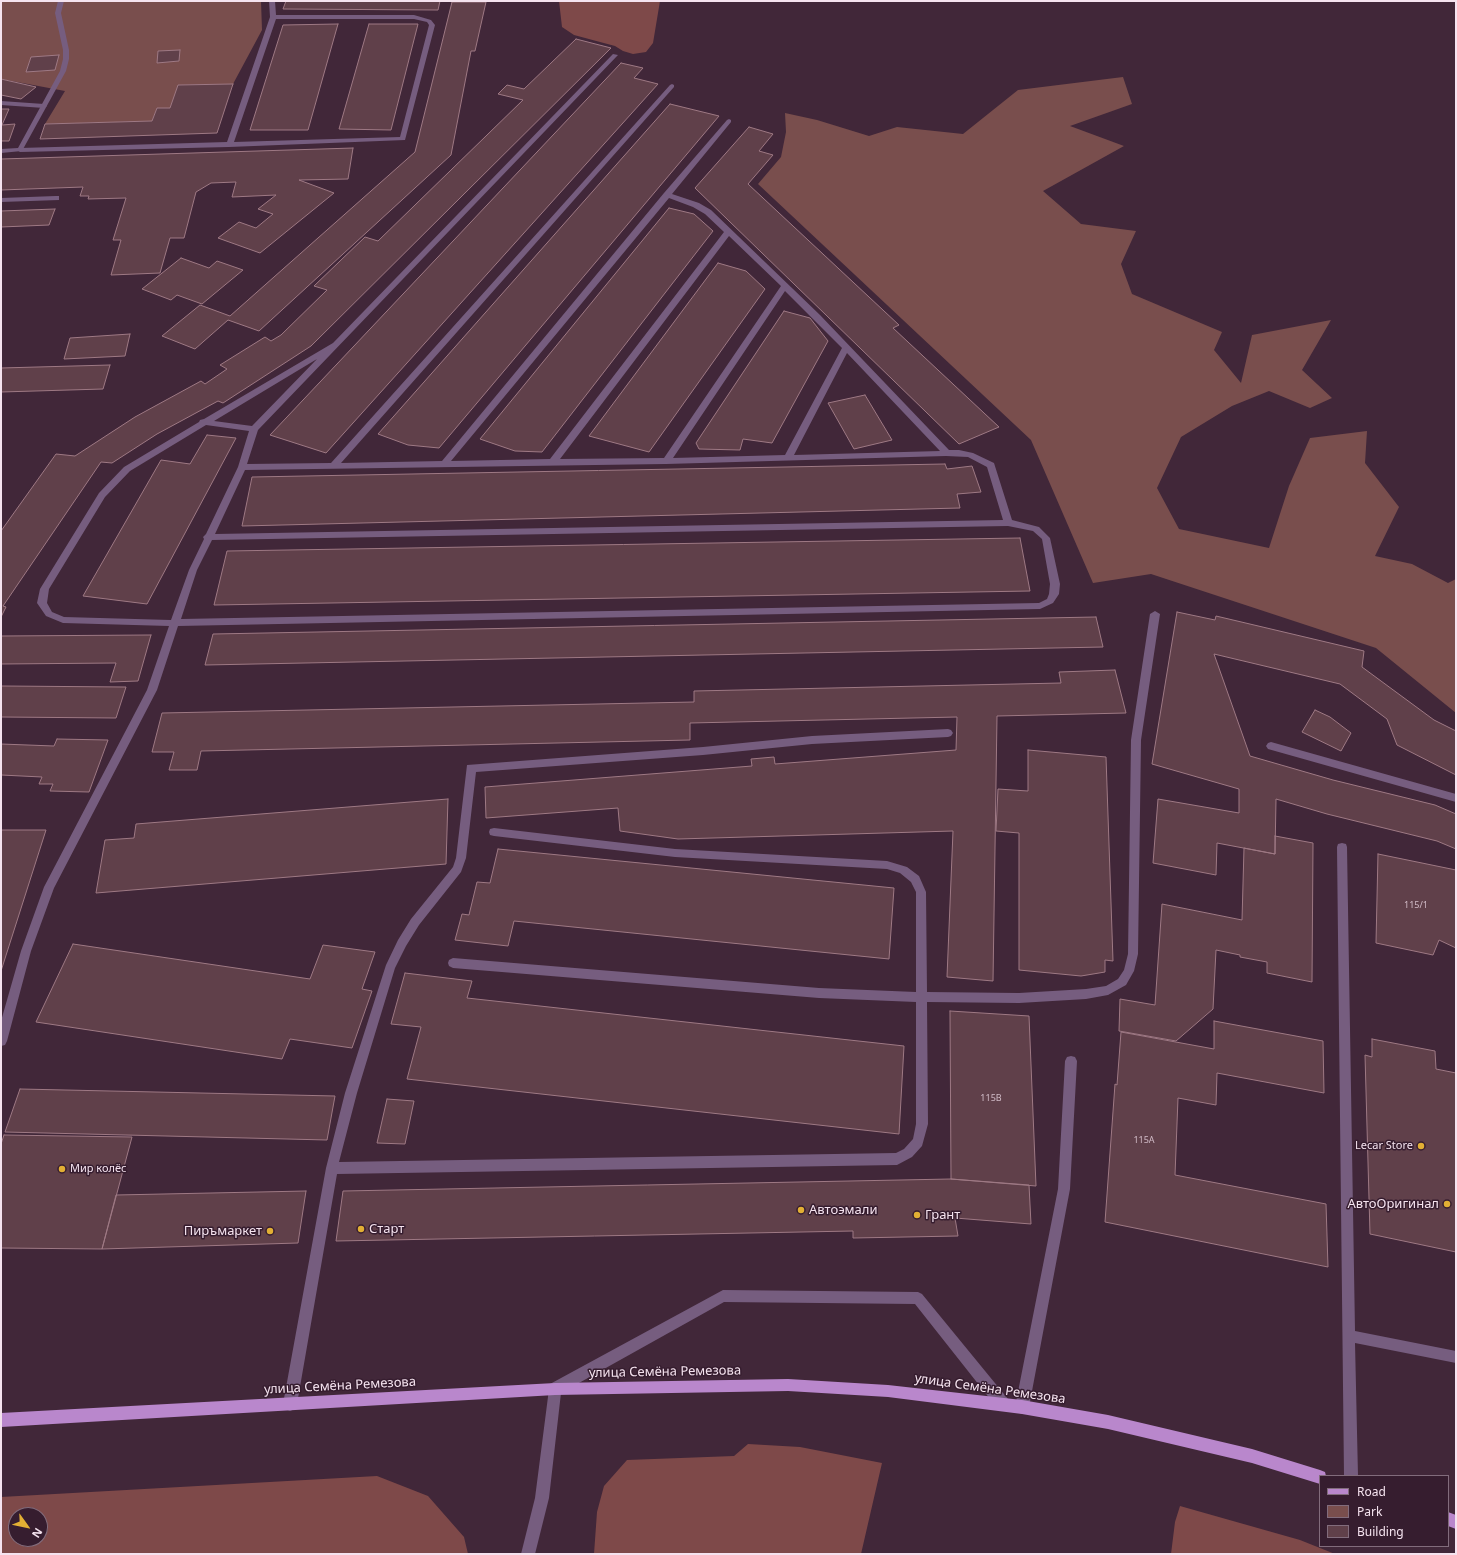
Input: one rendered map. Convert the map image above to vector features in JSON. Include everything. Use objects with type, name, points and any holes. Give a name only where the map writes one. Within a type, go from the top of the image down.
[{"type":"main road","name":"улица Семёна Ремезова","points":[[1,1420],[555,1389],[788,1385],[888,1391],[1022,1407],[1108,1422],[1252,1456],[1319,1476]]},
{"type":"street","points":[[20,150],[63,71],[66,59],[66,50],[58,13],[61,1]]},
{"type":"street","points":[[229,144],[272,17],[272,1]]},
{"type":"street","points":[[1,151],[403,139],[432,25],[429,21],[414,17],[272,17]]},
{"type":"street","points":[[1,1041],[26,951],[49,887],[152,690],[193,570],[207,537],[242,466],[254,429],[615,55]]},
{"type":"street","points":[[334,465],[672,86]]},
{"type":"street","points":[[1,103],[44,106]]},
{"type":"street","points":[[444,464],[729,121]]},
{"type":"street","points":[[667,195],[696,205],[708,212],[785,286],[948,454]]},
{"type":"street","points":[[1,200],[56,198]]},
{"type":"street","points":[[553,462],[728,232]]},
{"type":"street","points":[[666,461],[785,286]]},
{"type":"street","points":[[207,537],[1008,523],[1036,529],[1046,538],[1055,584],[1054,594],[1050,601],[1040,606],[174,623],[63,620],[49,614],[42,603],[45,589],[102,495],[114,481],[139,461],[338,343]]},
{"type":"street","points":[[788,458],[846,348]]},
{"type":"street","points":[[204,422],[254,429]]},
{"type":"street","points":[[242,466],[666,461],[959,453],[970,455],[990,465],[1008,523]]},
{"type":"street","points":[[453,963],[811,992],[922,997],[1019,998],[1086,994],[1108,990],[1122,982],[1129,971],[1132,954],[1136,740],[1155,614]]},
{"type":"street","points":[[290,1404],[332,1168],[351,1093],[390,968],[402,943],[412,927],[457,869],[461,858],[471,768],[703,751],[812,740],[948,733]]},
{"type":"street","points":[[1271,746],[1456,798]]},
{"type":"street","points":[[332,1168],[897,1159],[908,1153],[918,1142],[922,1124],[921,892],[915,879],[903,870],[887,864],[675,853],[494,832]]},
{"type":"street","points":[[1342,847],[1351,1475]]},
{"type":"street","points":[[1022,1407],[1064,1189],[1071,1061]]},
{"type":"street","points":[[528,1554],[542,1498],[555,1389],[722,1296],[918,1298],[1003,1404]]},
{"type":"street","points":[[1350,1336],[1456,1358]]},
{"type":"green space","points":[[1,1],[261,1],[262,30],[233,84],[179,85],[170,108],[157,108],[152,121],[45,124],[65,91],[1,79]]},
{"type":"green space","points":[[1123,77],[1132,104],[1070,126],[1124,146],[1043,191],[1081,224],[1136,231],[1121,264],[1132,294],[1222,332],[1214,350],[1241,383],[1252,335],[1331,320],[1302,370],[1332,398],[1310,408],[1269,391],[1232,406],[1181,437],[1157,488],[1179,529],[1269,548],[1289,486],[1310,438],[1367,431],[1365,463],[1399,507],[1375,556],[1412,564],[1448,583],[1456,579],[1456,713],[1376,648],[1151,574],[1093,583],[1031,440],[758,184],[781,157],[786,132],[785,113],[817,120],[869,136],[897,127],[963,134],[1018,90]]},
{"type":"shaded area","points":[[559,1],[660,1],[653,43],[646,52],[633,54],[623,51],[615,46],[574,35],[562,27]]},
{"type":"shaded area","points":[[748,1444],[800,1447],[882,1463],[861,1554],[594,1554],[597,1512],[604,1486],[627,1460],[734,1456]]},
{"type":"shaded area","points":[[377,1476],[428,1496],[464,1537],[468,1554],[1,1554],[1,1497]]},
{"type":"shaded area","points":[[1180,1506],[1300,1540],[1335,1554],[1171,1554],[1175,1522]]},
{"type":"building","points":[[286,1],[440,1],[438,10],[283,9]]},
{"type":"building","points":[[452,2],[486,2],[475,51],[471,51],[451,155],[259,331],[228,320],[195,349],[162,336],[200,305],[230,316],[415,152]]},
{"type":"building","points":[[338,24],[308,130],[250,130],[283,25]]},
{"type":"building","points":[[369,24],[418,24],[391,130],[339,129]]},
{"type":"building","points":[[576,39],[611,48],[311,346],[223,403],[218,401],[157,434],[112,463],[101,462],[3,606],[6,607],[1,617],[1,531],[56,454],[75,456],[135,417],[201,381],[205,384],[227,369],[220,365],[265,337],[271,341],[281,335],[327,290],[314,286],[365,237],[378,241],[523,100],[498,94],[507,85],[524,89]]},
{"type":"building","points":[[180,50],[179,61],[157,63],[158,51]]},
{"type":"building","points":[[59,55],[55,70],[26,72],[31,57]]},
{"type":"building","points":[[621,63],[643,68],[634,78],[658,84],[326,453],[270,435]]},
{"type":"building","points":[[1,79],[36,87],[21,99],[1,95]]},
{"type":"building","points":[[233,84],[217,133],[40,139],[45,124],[152,121],[157,108],[170,108],[178,85]]},
{"type":"building","points":[[670,104],[719,116],[439,448],[408,445],[378,434]]},
{"type":"building","points":[[1,109],[9,109],[2,125],[15,124],[9,141],[1,141]]},
{"type":"building","points":[[749,127],[773,134],[759,151],[773,155],[748,184],[899,325],[893,328],[999,427],[959,444],[695,188]]},
{"type":"building","points":[[353,148],[348,179],[299,180],[334,193],[260,253],[218,238],[239,222],[256,228],[273,214],[258,209],[276,195],[232,197],[236,182],[211,183],[196,192],[184,238],[170,238],[160,273],[111,275],[121,240],[113,240],[126,198],[88,199],[89,196],[80,196],[83,187],[1,190],[1,159]]},
{"type":"building","points":[[669,208],[694,214],[713,231],[542,452],[515,451],[480,439]]},
{"type":"building","points":[[55,209],[49,225],[1,227],[1,211]]},
{"type":"building","points":[[181,258],[209,268],[217,261],[243,270],[202,304],[177,295],[171,300],[142,289]]},
{"type":"building","points":[[718,263],[746,271],[765,289],[649,452],[589,436]]},
{"type":"building","points":[[784,311],[810,318],[828,341],[772,443],[743,439],[740,450],[699,449],[696,443]]},
{"type":"building","points":[[130,334],[125,356],[64,359],[70,338]]},
{"type":"building","points":[[110,365],[103,389],[1,392],[1,368]]},
{"type":"building","points":[[865,395],[892,440],[854,449],[828,403]]},
{"type":"building","points":[[207,435],[236,438],[147,604],[83,596],[161,460],[190,464]]},
{"type":"building","points":[[945,464],[947,469],[972,466],[981,492],[957,494],[960,508],[242,526],[252,477]]},
{"type":"building","points":[[1020,538],[1030,591],[214,605],[227,551]]},
{"type":"building","points":[[1177,612],[1215,620],[1216,616],[1364,651],[1362,667],[1434,720],[1456,731],[1456,775],[1397,745],[1387,719],[1340,684],[1214,654],[1250,756],[1333,780],[1435,805],[1456,814],[1456,849],[1437,841],[1327,814],[1276,799],[1275,854],[1217,843],[1216,875],[1153,863],[1158,799],[1239,813],[1239,789],[1152,764]]},
{"type":"building","points":[[1096,617],[1103,647],[205,665],[213,634]]},
{"type":"building","points":[[151,635],[138,681],[110,682],[116,663],[1,664],[1,636]]},
{"type":"building","points":[[1115,670],[1126,713],[997,716],[993,981],[947,977],[953,831],[678,839],[620,831],[618,808],[486,818],[485,787],[752,766],[751,759],[774,757],[775,764],[956,750],[957,717],[690,723],[690,740],[201,751],[197,770],[169,770],[174,752],[152,752],[162,713],[694,702],[694,691],[1061,683],[1059,672]]},
{"type":"building","points":[[1,686],[126,687],[116,718],[1,717]]},
{"type":"building","points":[[1315,710],[1330,717],[1351,733],[1341,751],[1302,732]]},
{"type":"building","points":[[57,739],[108,740],[89,792],[50,791],[53,784],[39,784],[42,777],[1,775],[1,744],[54,746]]},
{"type":"building","points":[[1028,750],[1106,757],[1113,961],[1105,960],[1105,972],[1081,976],[1019,970],[1019,833],[996,831],[998,789],[1028,791]]},
{"type":"building","points":[[448,799],[446,864],[96,893],[105,840],[134,838],[136,824]]},
{"type":"building","points":[[1,830],[46,830],[1,971]]},
{"type":"building","points":[[1275,836],[1313,843],[1312,982],[1267,973],[1267,962],[1240,957],[1240,955],[1216,950],[1213,1009],[1176,1041],[1119,1031],[1120,999],[1155,1005],[1162,904],[1242,920],[1244,848],[1275,854]]},
{"type":"building","points":[[498,849],[894,888],[889,959],[514,921],[508,946],[455,940],[462,914],[469,915],[477,882],[490,883]]},
{"type":"building","points":[[1378,854],[1456,870],[1456,948],[1439,940],[1433,955],[1376,943]]},
{"type":"building","points":[[73,944],[310,979],[323,945],[375,952],[362,989],[372,991],[352,1048],[290,1039],[282,1059],[36,1022]]},
{"type":"building","points":[[405,973],[472,981],[467,998],[904,1046],[899,1134],[407,1079],[421,1027],[391,1024]]},
{"type":"building","points":[[950,1011],[1029,1016],[1036,1186],[951,1179]]},
{"type":"building","points":[[1214,1021],[1323,1041],[1324,1093],[1217,1073],[1216,1105],[1178,1098],[1175,1175],[1326,1204],[1328,1267],[1105,1222],[1115,1084],[1117,1085],[1121,1032],[1214,1049]]},
{"type":"building","points":[[1372,1039],[1435,1051],[1436,1069],[1456,1073],[1456,1252],[1370,1234],[1365,1055],[1372,1057]]},
{"type":"building","points":[[20,1089],[335,1096],[327,1140],[5,1132]]},
{"type":"building","points":[[387,1099],[414,1101],[405,1144],[377,1143]]},
{"type":"building","name":"Мир колёс","points":[[4,1135],[132,1137],[102,1249],[1,1248],[1,1144]]},
{"type":"building","points":[[951,1179],[1029,1185],[1031,1224],[955,1218],[958,1236],[853,1238],[853,1231],[336,1241],[343,1191]]},
{"type":"building","points":[[306,1191],[298,1243],[102,1249],[116,1195]]},
{"type":"place","name":"Lecar Store","points":[[1421,1146]]},
{"type":"place","name":"Мир колёс","points":[[62,1169]]},
{"type":"place","name":"АвтоОригинал","points":[[1447,1204]]},
{"type":"place","name":"Автоэмали","points":[[801,1210]]},
{"type":"place","name":"Грант","points":[[917,1215]]},
{"type":"place","name":"Старт","points":[[361,1229]]},
{"type":"place","name":"Пиръмаркет","points":[[270,1231]]}]
